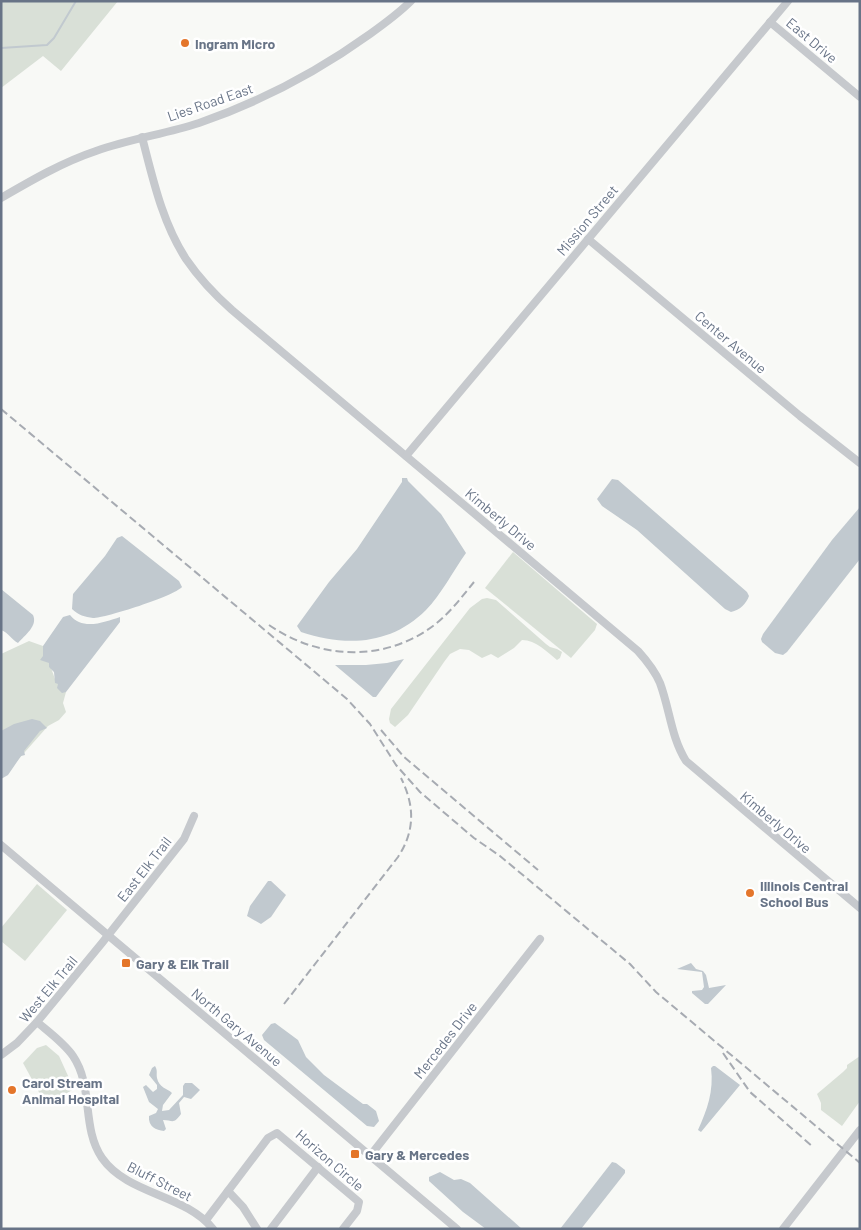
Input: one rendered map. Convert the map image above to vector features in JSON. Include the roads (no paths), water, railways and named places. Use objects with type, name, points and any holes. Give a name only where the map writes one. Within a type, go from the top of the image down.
[{"type":"street","name":"Lies Road East","points":[[1,198],[68,162],[98,150],[198,123],[242,106],[285,86],[351,48],[412,1]]},
{"type":"street","name":"Mission Street","points":[[406,456],[788,1]]},
{"type":"street","name":"East Drive","points":[[770,22],[860,96]]},
{"type":"street","name":"Kimberly Drive","points":[[142,137],[162,210],[186,259],[210,288],[232,310],[638,651],[649,664],[660,684],[675,741],[686,761],[860,908]]},
{"type":"street","name":"Center Avenue","points":[[588,239],[800,416],[860,463]]},
{"type":"street","name":"East Elk Trail","points":[[108,935],[184,839],[194,816]]},
{"type":"street","name":"North Gary Avenue","points":[[1,845],[457,1229]]},
{"type":"street","name":"West Elk Trail","points":[[1,1055],[37,1022],[108,935]]},
{"type":"street","name":"Mercedes Drive","points":[[370,1156],[540,939]]},
{"type":"street","name":"Bluff Street","points":[[37,1022],[65,1046],[74,1057],[80,1069],[90,1129],[95,1146],[106,1162],[126,1179],[190,1210],[206,1220],[213,1229]]},
{"type":"street","points":[[783,1229],[860,1130]]},
{"type":"street","name":"Horizon Circle","points":[[206,1220],[268,1138],[277,1133],[359,1202],[357,1212],[343,1229]]},
{"type":"street","points":[[271,1229],[318,1168]]},
{"type":"street","points":[[228,1190],[243,1207],[257,1229]]},
{"type":"waterway","points":[[1,48],[47,45],[54,38],[76,1]]},
{"type":"railway","points":[[1,409],[347,699],[370,724],[396,765],[420,792],[630,964],[656,992],[860,1163]]},
{"type":"railway","points":[[269,625],[308,645],[329,650],[372,651],[414,638],[433,626],[450,611],[474,582]]},
{"type":"railway","points":[[381,730],[404,757],[538,870]]},
{"type":"railway","points":[[284,1004],[404,847],[410,828],[411,808],[406,788],[401,778]]},
{"type":"railway","points":[[723,1053],[750,1092],[812,1146]]},
{"type":"place","name":"Ingram Micro","points":[[185,43]]},
{"type":"place","name":"Illinois Central School Bus","points":[[750,893]]},
{"type":"place","name":"Gary & Elk Trail","points":[[126,963]]},
{"type":"place","name":"Carol Stream Animal Hospital","points":[[12,1090]]},
{"type":"place","name":"Gary & Mercedes","points":[[355,1154]]}]
